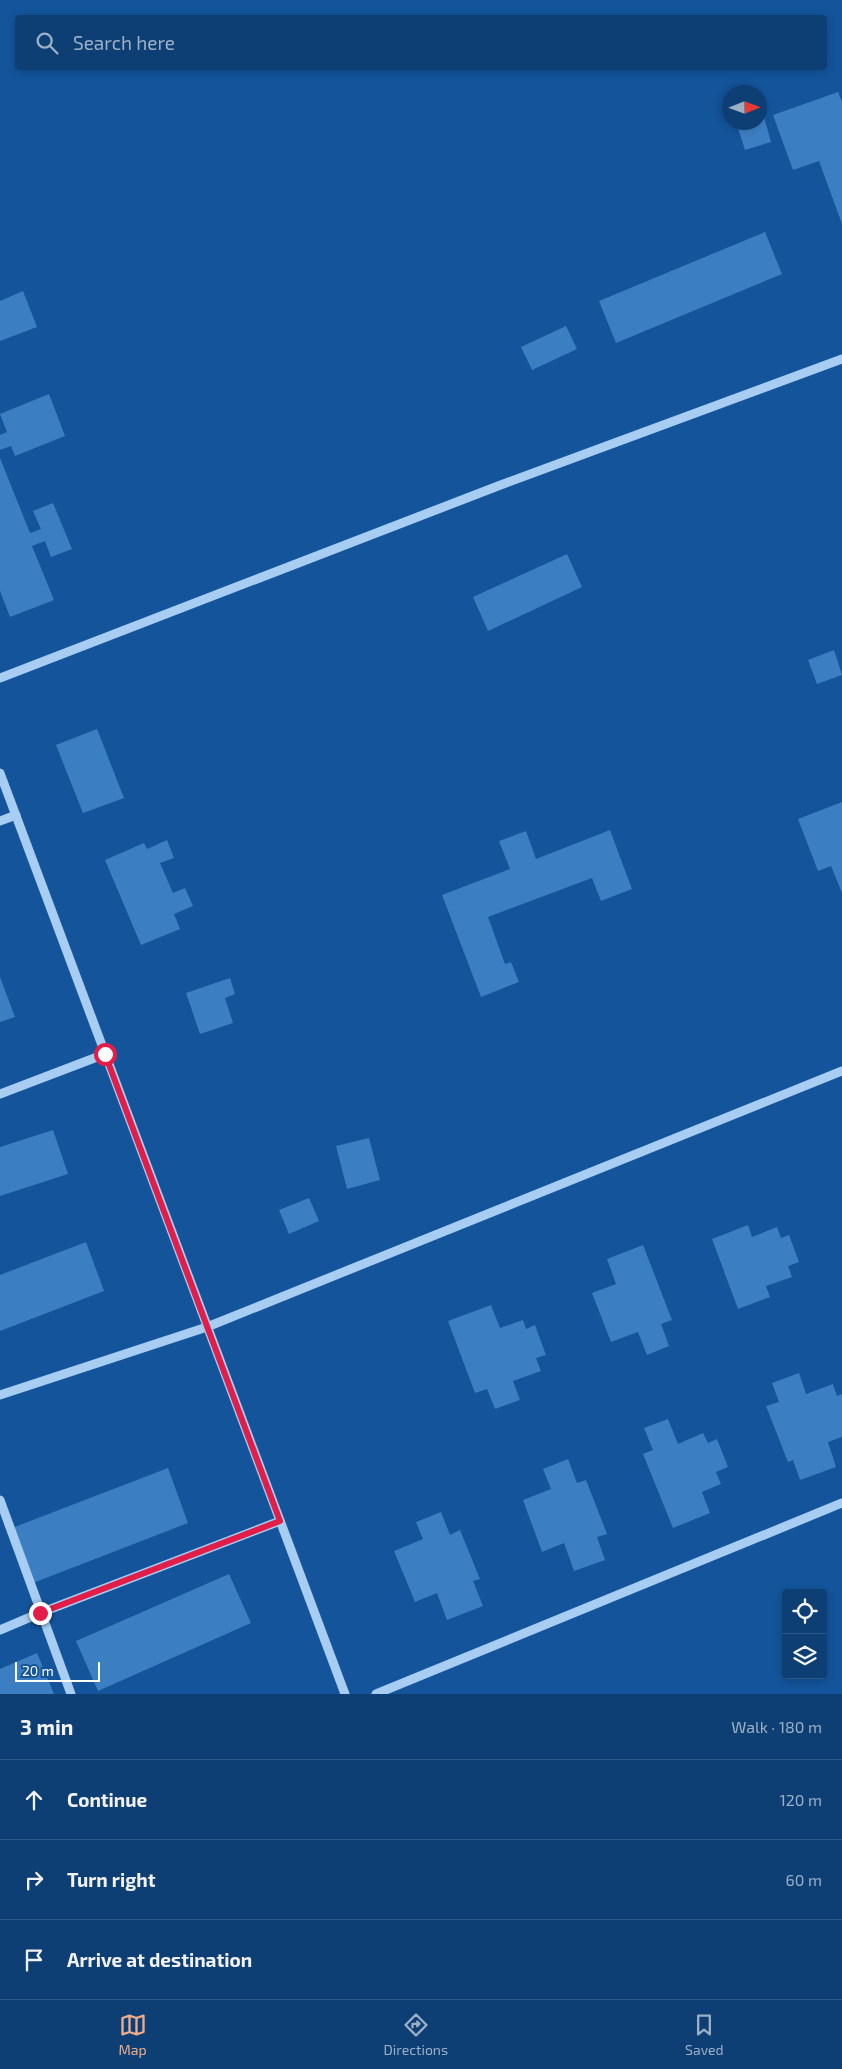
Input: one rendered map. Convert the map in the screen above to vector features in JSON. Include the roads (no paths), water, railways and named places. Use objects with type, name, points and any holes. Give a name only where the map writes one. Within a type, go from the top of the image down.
[{"type":"street","points":[[0,678],[498,486],[842,360]]},
{"type":"street","points":[[0,773],[346,1694]]},
{"type":"street","points":[[0,821],[16,815]]},
{"type":"street","points":[[0,1094],[105,1054]]},
{"type":"street","points":[[0,1395],[207,1327],[842,1070]]},
{"type":"street","points":[[0,1500],[71,1694]]},
{"type":"street","points":[[376,1694],[842,1503]]},
{"type":"street","points":[[0,1630],[280,1521]]}]
